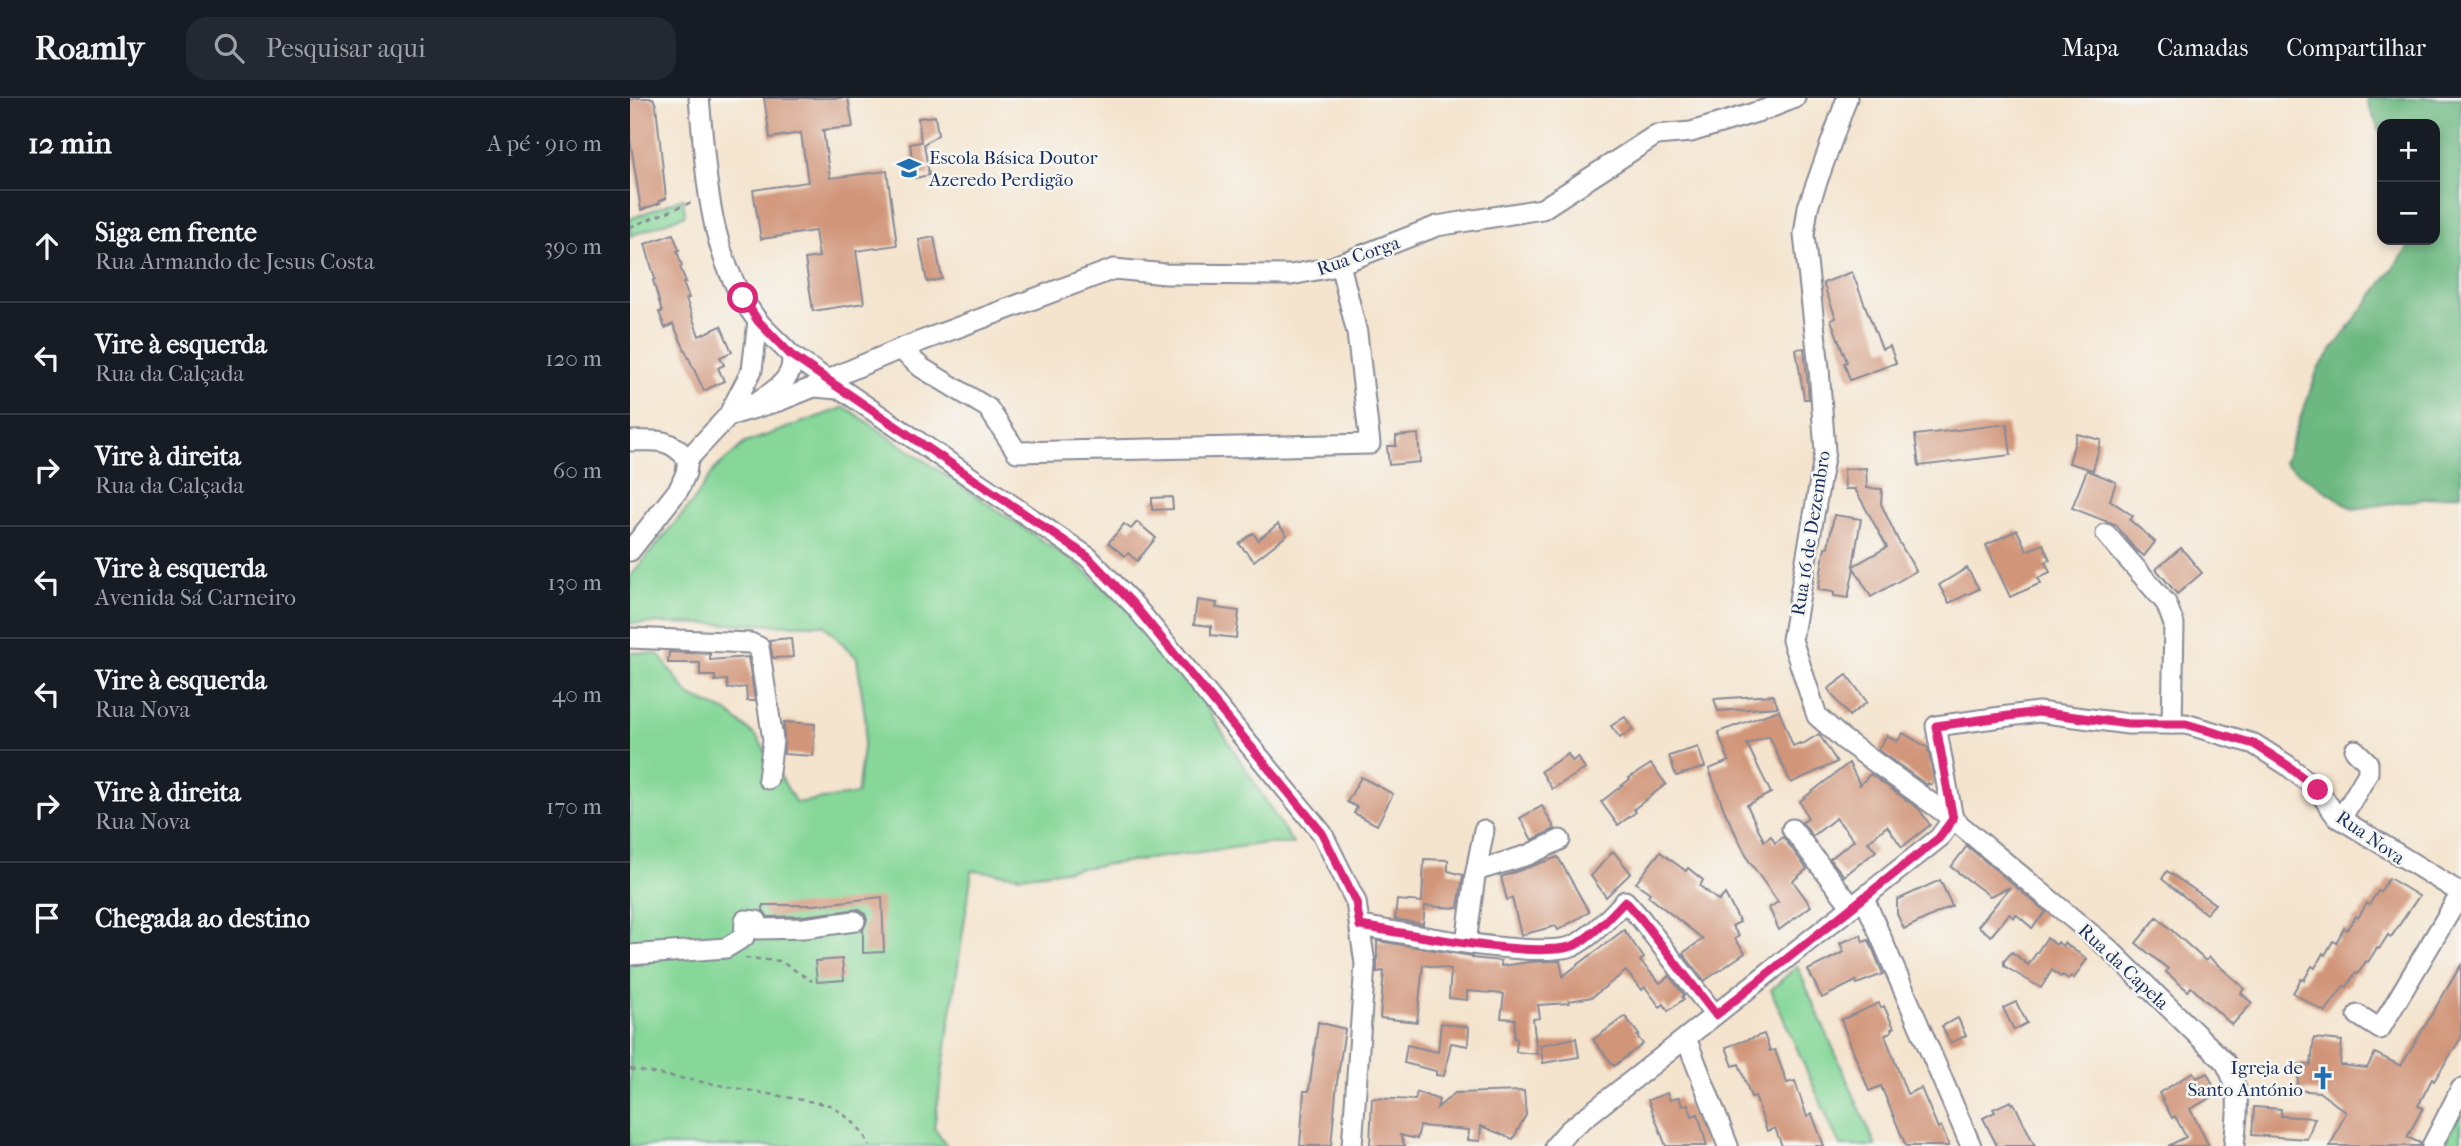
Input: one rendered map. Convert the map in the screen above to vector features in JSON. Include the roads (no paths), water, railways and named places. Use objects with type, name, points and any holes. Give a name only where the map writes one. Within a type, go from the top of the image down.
[{"type":"street","points":[[699,98],[709,195],[717,242],[743,298],[758,321],[791,355],[1088,557],[1134,605],[1322,833],[1356,902],[1365,964],[1352,1146]]},
{"type":"street","name":"Rua Corga","points":[[835,385],[901,349],[1114,269],[1166,274],[1291,275],[1340,264],[1437,226],[1542,209],[1656,135],[1691,132],[1795,98]]},
{"type":"street","name":"Rua 16 de Dezembro","points":[[1847,98],[1808,207],[1804,235],[1819,368],[1825,452],[1824,471],[1792,640],[1817,716],[1953,819]]},
{"type":"street","points":[[901,349],[922,368],[988,408],[1017,452],[1370,444],[1357,333],[1340,264]]},
{"type":"street","points":[[630,551],[679,489],[686,473],[688,459],[728,415],[752,370],[756,355],[758,321]]},
{"type":"street","points":[[728,415],[770,395],[791,368],[791,355]]},
{"type":"street","points":[[728,415],[779,401],[814,387],[835,385]]},
{"type":"street","points":[[630,442],[665,441],[677,447],[688,459]]},
{"type":"street","points":[[2106,534],[2166,603],[2174,624],[2172,724]]},
{"type":"street","points":[[630,638],[750,643],[759,647],[774,740],[768,779]]},
{"type":"street","name":"Rua Nova","points":[[1953,819],[1936,726],[2038,712],[2128,724],[2186,724],[2254,744],[2287,765],[2318,790],[2336,816],[2461,893]]},
{"type":"street","points":[[2341,819],[2368,773],[2368,763],[2355,750]]},
{"type":"street","points":[[1555,1146],[1568,1131],[1939,838],[1953,819]]},
{"type":"street","name":"Rua da Capela","points":[[1953,819],[2108,948],[2225,1062],[2236,1080],[2238,1100],[2234,1146]]},
{"type":"street","points":[[1792,829],[1858,902],[1971,1146]]},
{"type":"street","points":[[1466,943],[1484,830]]},
{"type":"street","points":[[1475,876],[1479,870],[1528,855],[1560,840]]},
{"type":"street","points":[[2358,1016],[2380,1028],[2461,893]]},
{"type":"street","points":[[1360,926],[1466,943],[1537,950],[1575,945],[1610,917],[1625,901],[1716,1015]]},
{"type":"street","points":[[630,955],[726,948],[744,937],[746,920],[757,920],[757,929],[804,928],[855,921]]},
{"type":"street","points":[[1686,1038],[1728,1146]]},
{"type":"street","points":[[2432,1146],[2461,1089]]},
{"type":"place","name":"Escola Básica Doutor Azeredo Perdigão","points":[[909,168]]},
{"type":"place","name":"Igreja de Santo António","points":[[2323,1078]]}]
